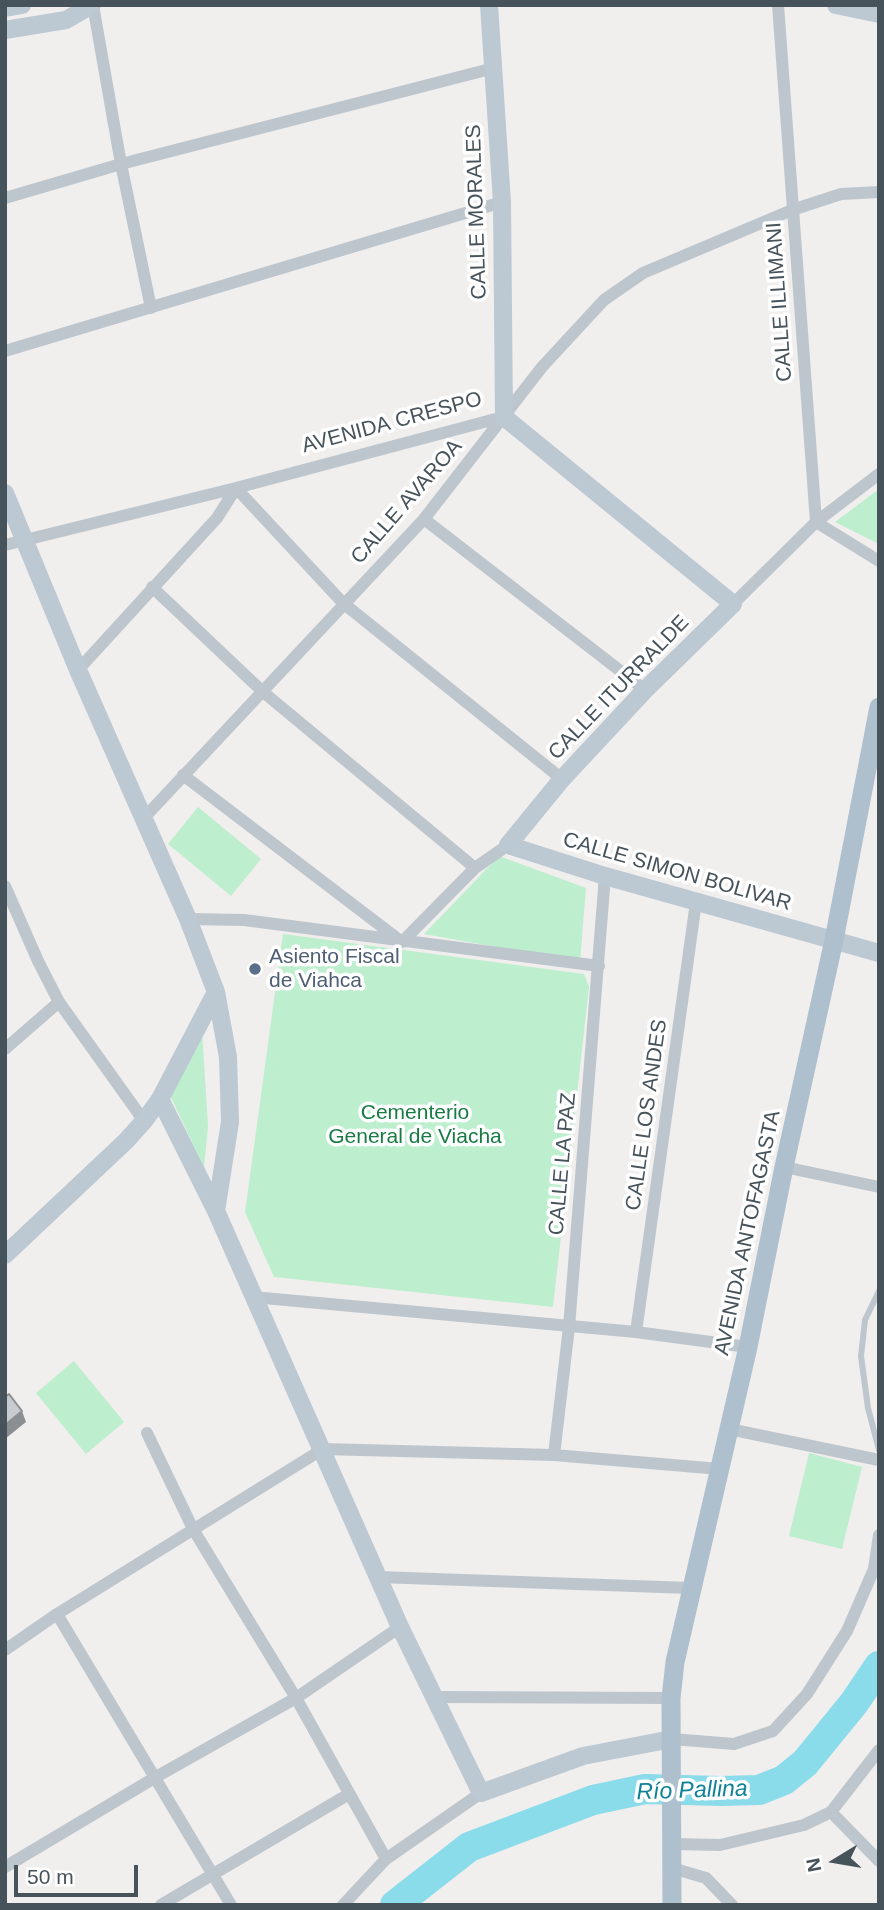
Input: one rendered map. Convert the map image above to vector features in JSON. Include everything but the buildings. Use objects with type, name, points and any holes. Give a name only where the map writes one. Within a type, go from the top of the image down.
[{"type":"main road","name":"AVENIDA ANTOFAGASTA","points":[[673,1905],[671,1699],[675,1662],[748,1347],[834,940],[879,707]]},
{"type":"street","points":[[5,8],[22,5]]},
{"type":"street","points":[[5,30],[66,19],[92,5],[151,308]]},
{"type":"street","name":"CALLE MORALES","points":[[489,5],[502,202],[504,417]]},
{"type":"street","name":"CALLE ILLIMANI","points":[[778,5],[817,522]]},
{"type":"street","points":[[836,5],[879,14]]},
{"type":"street","points":[[5,198],[121,164],[494,68]]},
{"type":"street","name":"CALLE AVAROA","points":[[143,819],[424,519],[542,367],[604,300],[642,273],[792,210],[841,194],[879,192]]},
{"type":"street","points":[[5,351],[502,202]]},
{"type":"street","name":"AVENIDA CRESPO","points":[[5,545],[24,538],[236,488],[504,417],[733,604]]},
{"type":"street","name":"CALLE ITURRALDE","points":[[402,942],[475,868],[508,845],[562,779],[645,690],[817,522],[879,474]]},
{"type":"street","points":[[78,670],[216,518],[236,488],[343,603],[562,779]]},
{"type":"street","points":[[5,493],[78,670],[188,919],[216,992],[228,1058],[230,1122],[216,1211]]},
{"type":"street","points":[[424,519],[645,690]]},
{"type":"street","points":[[817,522],[879,561]]},
{"type":"street","points":[[152,587],[262,691],[475,868]]},
{"type":"street","points":[[183,775],[402,942]]},
{"type":"street","name":"CALLE SIMON BOLIVAR","points":[[508,845],[605,876],[879,953]]},
{"type":"street","name":"CALLE LA PAZ","points":[[554,1455],[569,1327],[605,876]]},
{"type":"street","points":[[5,886],[38,961],[60,1002],[144,1121]]},
{"type":"street","name":"CALLE LOS ANDES","points":[[636,1332],[696,902]]},
{"type":"street","points":[[188,919],[243,920],[599,966]]},
{"type":"street","points":[[5,1255],[144,1121],[160,1099],[216,992]]},
{"type":"street","points":[[5,1049],[60,1002]]},
{"type":"street","points":[[160,1099],[216,1211],[400,1627],[481,1793]]},
{"type":"street","points":[[784,1167],[879,1186]]},
{"type":"street","points":[[253,1297],[636,1332],[748,1347]]},
{"type":"street","points":[[729,1429],[879,1460]]},
{"type":"street","points":[[147,1433],[193,1529],[296,1698],[386,1859]]},
{"type":"street","points":[[5,1650],[57,1614],[323,1449],[554,1455],[720,1469]]},
{"type":"street","points":[[343,1905],[386,1859],[481,1793],[583,1756],[672,1739],[734,1744],[773,1731],[807,1694],[847,1631],[874,1569],[879,1535]]},
{"type":"street","points":[[378,1577],[690,1588]]},
{"type":"street","points":[[57,1614],[231,1905]]},
{"type":"street","points":[[5,1867],[296,1698],[400,1627]]},
{"type":"street","points":[[434,1697],[671,1699]]},
{"type":"street","points":[[673,1844],[720,1845],[804,1825],[831,1812],[879,1750]]},
{"type":"street","points":[[161,1905],[349,1794]]},
{"type":"street","points":[[831,1812],[879,1861]]},
{"type":"street","points":[[673,1868],[706,1878],[732,1905]]},
{"type":"lane","points":[[879,1291],[865,1320],[861,1356],[868,1408],[879,1450]]},
{"type":"green space","points":[[879,489],[879,544],[835,522]]},
{"type":"green space","points":[[198,807],[261,859],[231,896],[168,844]]},
{"type":"green space","points":[[499,856],[586,888],[580,962],[424,934]]},
{"type":"green space","name":"Cementerio General de Viacha","points":[[283,934],[584,974],[589,987],[553,1307],[274,1277],[245,1212]]},
{"type":"green space","points":[[202,1030],[208,1126],[204,1168],[168,1091]]},
{"type":"green space","points":[[74,1361],[124,1422],[86,1454],[36,1393]]},
{"type":"green space","points":[[809,1453],[862,1467],[842,1549],[789,1536]]},
{"type":"waterway","name":"Río Pallina","points":[[395,1905],[469,1847],[593,1800],[645,1789],[759,1790],[784,1780],[805,1763],[854,1703],[879,1666]]},
{"type":"place","name":"Asiento Fiscal de Viahca","points":[[255,969]]}]
